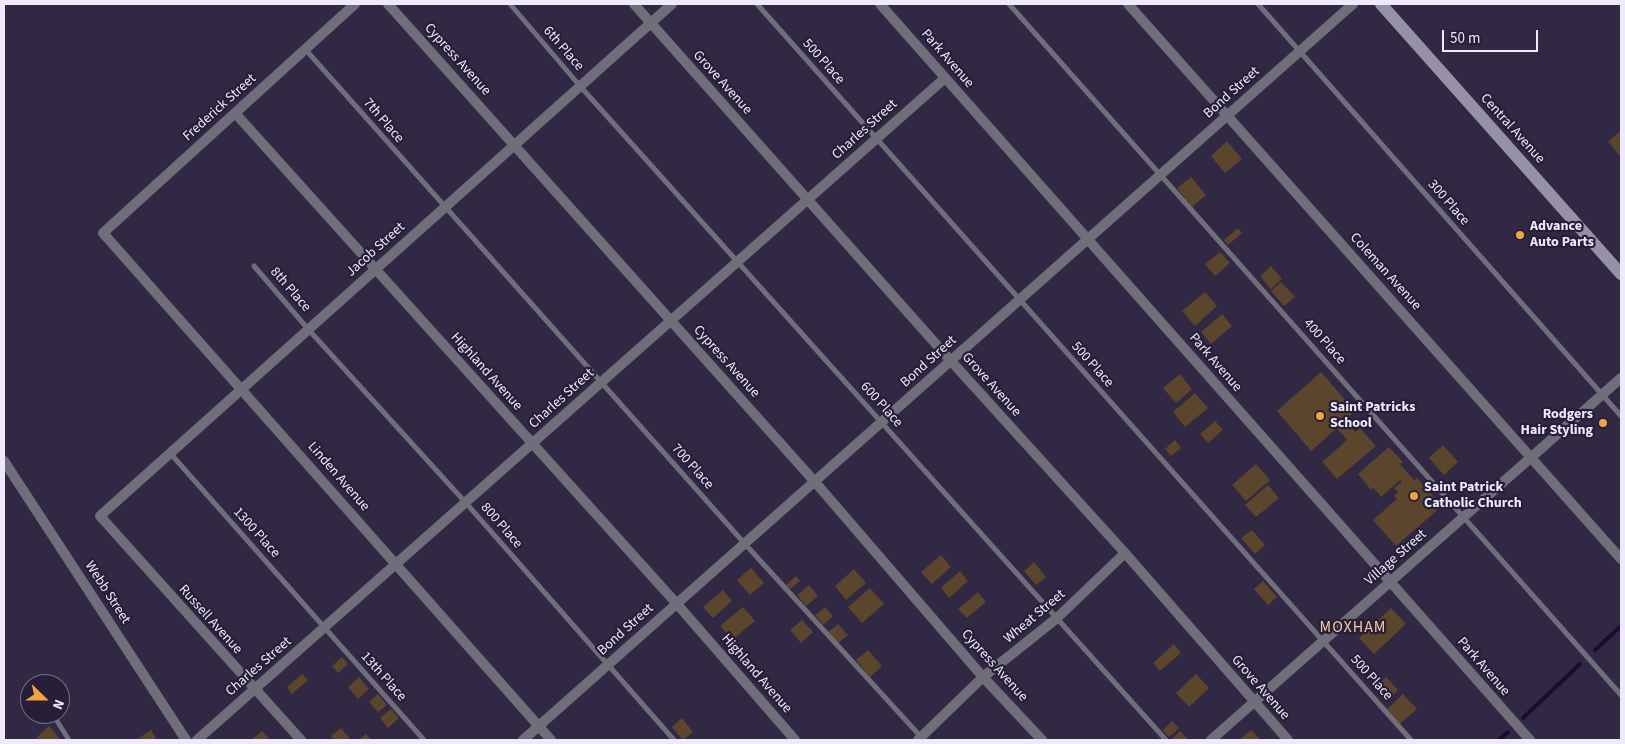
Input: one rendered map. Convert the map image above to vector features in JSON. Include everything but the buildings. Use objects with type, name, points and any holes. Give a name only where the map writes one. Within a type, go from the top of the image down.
[{"type":"main road","name":"Central Avenue","points":[[1381,4],[1621,274]]},
{"type":"street","name":"Frederick Street","points":[[103,233],[355,4]]},
{"type":"street","name":"Cypress Avenue","points":[[388,4],[815,482],[984,677],[1042,740]]},
{"type":"street","name":"Grove Avenue","points":[[634,4],[951,361],[1125,553],[1288,740]]},
{"type":"street","name":"Jacob Street","points":[[100,516],[672,4]]},
{"type":"street","name":"Park Avenue","points":[[880,4],[1530,740]]},
{"type":"street","name":"Coleman Avenue","points":[[1128,4],[1621,559]]},
{"type":"street","name":"Bond Street","points":[[523,740],[1354,4]]},
{"type":"street","name":"Charles Street","points":[[197,740],[945,78]]},
{"type":"street","name":"Highland Avenue","points":[[235,114],[677,604],[795,740]]},
{"type":"street","name":"Linden Avenue","points":[[103,233],[551,740]]},
{"type":"street","name":"Village Street","points":[[1211,740],[1621,378]]},
{"type":"street","name":"Webb Street","points":[[4,461],[186,740]]},
{"type":"street","name":"Russell Avenue","points":[[100,516],[301,740]]},
{"type":"street","name":"Wheat Street","points":[[921,739],[984,677],[1057,618],[1125,553]]},
{"type":"lane","name":"6th Place","points":[[510,4],[580,86]]},
{"type":"lane","name":"500 Place","points":[[757,4],[1411,740]]},
{"type":"lane","name":"400 Place","points":[[1009,4],[1621,695]]},
{"type":"lane","name":"300 Place","points":[[1258,4],[1621,416]]},
{"type":"lane","name":"7th Place","points":[[305,49],[444,207]]},
{"type":"lane","name":"600 Place","points":[[580,86],[1166,740]]},
{"type":"lane","name":"700 Place","points":[[444,207],[921,739]]},
{"type":"lane","name":"8th Place","points":[[254,266],[308,329]]},
{"type":"lane","name":"800 Place","points":[[308,329],[466,503],[607,666],[674,740]]},
{"type":"lane","name":"1300 Place","points":[[170,453],[325,628]]},
{"type":"lane","name":"13th Place","points":[[325,628],[424,740]]},
{"type":"lane","points":[[59,724],[69,740]]},
{"type":"waterway","points":[[1595,650],[1621,626]]},
{"type":"waterway","points":[[1523,718],[1580,664]]},
{"type":"waterway","points":[[1499,740],[1508,732]]},
{"type":"place","name":"Advance Auto Parts","points":[[1520,235]]},
{"type":"place","name":"Saint Patricks School","points":[[1320,416]]},
{"type":"place","name":"Rodgers Hair Styling","points":[[1603,423]]},
{"type":"place","name":"Saint Patrick Catholic Church","points":[[1414,496]]},
{"type":"district","name":"MOXHAM","points":[[1353,628]]}]
